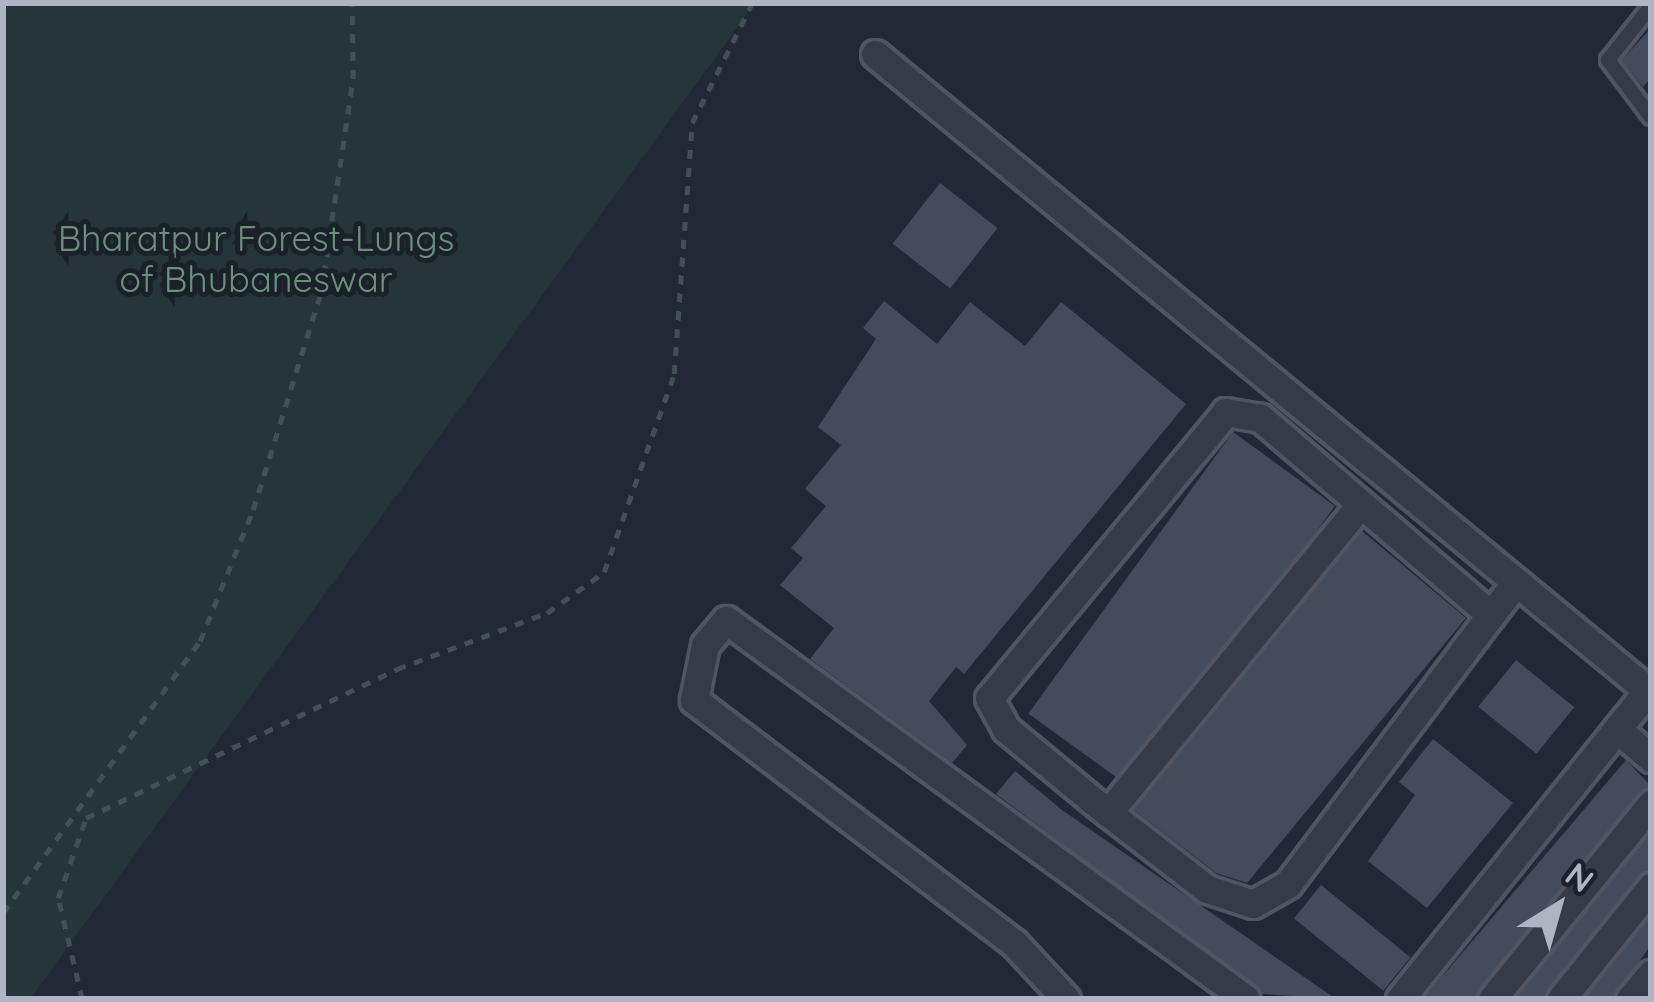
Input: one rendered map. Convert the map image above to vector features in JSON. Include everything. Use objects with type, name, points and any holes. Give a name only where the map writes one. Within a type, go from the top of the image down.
[{"type":"street","points":[[875,54],[1650,692],[1400,999]]},
{"type":"street","points":[[1491,615],[1260,418],[1226,412],[997,684],[992,712],[1108,813],[1208,889],[1273,899],[1491,615],[1516,582]]},
{"type":"street","points":[[1108,813],[1361,504]]},
{"type":"street","points":[[1066,999],[1014,943],[694,700],[705,645],[726,620],[1246,999]]},
{"type":"street","points":[[1617,729],[1651,758]]},
{"type":"street","points":[[1492,999],[1651,804]]},
{"type":"street","points":[[1561,999],[1651,887]]},
{"type":"street","points":[[1630,999],[1651,974]]},
{"type":"lane","points":[[1651,6],[1608,60],[1651,117]]},
{"type":"path","points":[[3,914],[200,641],[253,510],[321,292],[352,79],[352,3]]},
{"type":"path","points":[[82,999],[58,898],[86,818],[397,669],[547,613],[604,572],[674,374],[692,123],[752,3]]},
{"type":"green space","name":"Bharatpur Forest-Lungs of Bhubaneswar","points":[[3,3],[755,3],[30,999],[3,999]]},
{"type":"building","points":[[1651,28],[1651,78],[1643,87],[1622,60]]},
{"type":"building","points":[[940,183],[998,228],[950,289],[893,244]]},
{"type":"building","points":[[884,301],[937,344],[970,302],[1025,346],[1061,302],[1186,404],[964,674],[956,667],[929,701],[967,745],[952,763],[810,659],[834,628],[780,585],[803,558],[791,548],[826,506],[805,489],[841,445],[818,427],[876,339],[863,328]]},
{"type":"building","points":[[1233,432],[1335,506],[1130,788],[1028,714]]},
{"type":"building","points":[[1362,531],[1466,618],[1247,883],[1216,873],[1134,810]]},
{"type":"building","points":[[1516,660],[1574,707],[1537,754],[1478,707]]},
{"type":"building","points":[[1433,739],[1513,803],[1427,908],[1368,861],[1415,795],[1399,782]]},
{"type":"building","points":[[1626,760],[1651,786],[1474,999],[1423,999]]},
{"type":"building","points":[[1015,771],[1062,810],[1336,999],[1263,994],[996,794]]},
{"type":"building","points":[[1651,832],[1651,869],[1543,999],[1515,999]]},
{"type":"building","points":[[1321,885],[1410,957],[1383,991],[1294,918]]},
{"type":"building","points":[[1651,916],[1651,945],[1612,999],[1584,999]]}]
